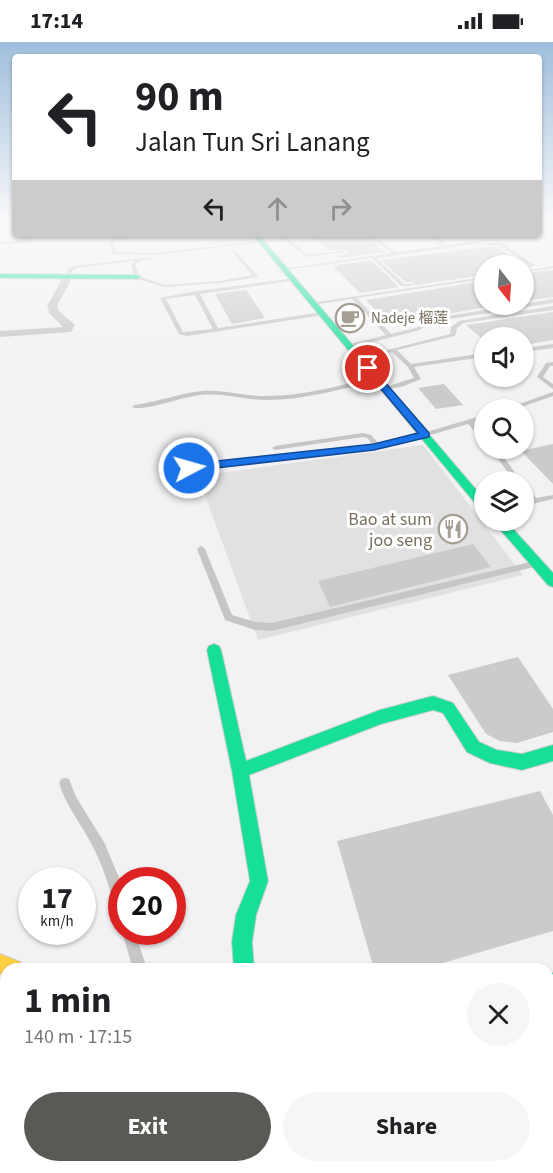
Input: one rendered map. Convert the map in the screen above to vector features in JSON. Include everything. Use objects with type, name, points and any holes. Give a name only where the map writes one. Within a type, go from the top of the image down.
[{"type":"main road","points":[[290,274],[474,494]]},
{"type":"main road","points":[[0,276],[137,277]]},
{"type":"main road","points":[[508,531],[553,582]]},
{"type":"main road","points":[[214,650],[240,771],[260,881],[246,915],[242,942],[244,963]]},
{"type":"main road","points":[[240,771],[380,717],[433,704],[448,708],[473,747],[496,758],[522,762],[553,753]]},
{"type":"street","points":[[0,334],[67,330],[69,325],[54,312],[52,306],[68,276]]},
{"type":"lane","points":[[136,273],[137,277],[164,286],[220,282],[255,276],[252,273]]},
{"type":"lane","points":[[297,273],[163,298],[181,333],[187,334],[216,330],[354,298],[474,278]]},
{"type":"lane","points":[[389,273],[403,285],[474,277]]},
{"type":"lane","points":[[196,292],[216,330]]},
{"type":"lane","points":[[354,298],[390,336]]},
{"type":"lane","points":[[349,346],[418,329],[428,321],[553,301]]},
{"type":"lane","points":[[359,358],[453,334],[454,327],[461,322],[553,308]]},
{"type":"lane","points":[[534,348],[553,345]]},
{"type":"lane","points":[[135,407],[156,405],[212,392],[254,398],[272,397],[381,383],[402,385],[418,379],[410,366],[393,350]]},
{"type":"lane","points":[[410,366],[474,356]]},
{"type":"lane","points":[[553,364],[548,364],[540,377],[553,387]]},
{"type":"lane","points":[[534,400],[553,394]]},
{"type":"lane","points":[[189,468],[377,446],[474,421]]},
{"type":"lane","points":[[470,422],[474,427]]},
{"type":"lane","points":[[275,448],[363,435],[369,436],[377,446]]},
{"type":"lane","points":[[501,459],[511,471]]},
{"type":"lane","points":[[535,502],[553,497]]},
{"type":"lane","points":[[201,549],[228,617],[255,626],[272,627],[537,563]]},
{"type":"lane","points":[[65,783],[69,797],[90,829],[109,867]]},
{"type":"lane","points":[[133,945],[138,963]]},
{"type":"shaded area","points":[[423,445],[474,511],[474,531],[489,531],[523,575],[258,640],[198,476]]},
{"type":"building","points":[[340,273],[384,273],[399,287],[360,293]]},
{"type":"building","points":[[395,273],[474,273],[474,276],[415,285],[413,282],[405,282]]},
{"type":"building","points":[[534,273],[553,273],[553,297],[534,300]]},
{"type":"building","points":[[474,283],[474,309],[389,324],[366,300]]},
{"type":"building","points":[[246,290],[265,318],[232,324],[215,294]]},
{"type":"building","points":[[553,312],[553,340],[534,343],[534,327],[474,327],[474,332],[466,325],[534,315]]},
{"type":"building","points":[[444,384],[463,405],[436,409],[418,388]]},
{"type":"building","points":[[553,444],[553,484],[529,459],[534,459],[534,448]]},
{"type":"building","points":[[473,544],[491,567],[330,607],[318,581]]},
{"type":"building","points":[[518,657],[553,709],[553,732],[517,743],[500,741],[486,734],[448,675]]},
{"type":"building","points":[[540,791],[553,815],[553,931],[443,963],[372,963],[337,841]]},
{"type":"traffic: fast","points":[[288,273],[474,494]]},
{"type":"traffic: fast","points":[[0,276],[137,277]]},
{"type":"traffic: fast","points":[[508,531],[553,582]]},
{"type":"traffic: fast","points":[[214,650],[240,771],[259,881],[246,915],[242,942],[244,963]]},
{"type":"traffic: fast","points":[[240,771],[380,717],[433,703],[448,708],[473,747],[496,758],[522,762],[553,753]]},
{"type":"place","name":"Nadeje 榴莲","points":[[350,318]]},
{"type":"place","name":"Bao at sum joo seng","points":[[453,529]]},
{"type":"route","points":[[189,468],[374,447],[425,435],[368,368]]}]
